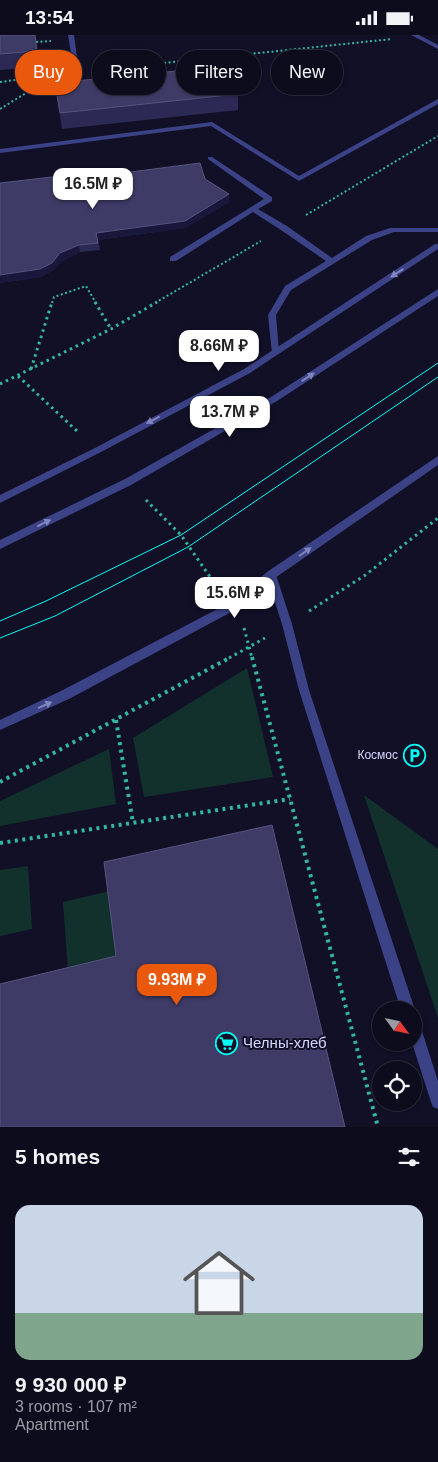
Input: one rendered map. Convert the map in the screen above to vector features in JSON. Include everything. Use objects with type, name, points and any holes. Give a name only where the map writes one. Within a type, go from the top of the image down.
[{"type":"street","points":[[72,35],[74,50]]},
{"type":"street","points":[[415,36],[438,47]]},
{"type":"street","points":[[0,151],[212,125],[300,179],[438,101]]},
{"type":"street","points":[[173,259],[269,199],[210,158]]},
{"type":"street","points":[[253,209],[331,261]]},
{"type":"street","points":[[275,352],[272,315],[288,288],[369,238],[393,230],[438,230]]},
{"type":"street","points":[[0,499],[246,371],[438,247]]},
{"type":"street","points":[[0,545],[128,482],[274,399],[438,292]]},
{"type":"street","points":[[0,725],[65,695],[231,607],[271,575],[438,460]]},
{"type":"street","points":[[271,575],[288,624],[304,690],[405,1001]]},
{"type":"street","points":[[421,1051],[438,1102]]},
{"type":"path","points":[[82,71],[415,36]]},
{"type":"path","points":[[0,82],[55,75],[0,109]]},
{"type":"path","points":[[0,384],[111,329],[438,136]]},
{"type":"path","points":[[31,369],[54,297],[86,286],[111,329]]},
{"type":"path","points":[[18,376],[78,432]]},
{"type":"path","points":[[142,496],[181,535],[242,620],[378,1127]]},
{"type":"path","points":[[0,782],[250,649],[364,576],[438,518]]},
{"type":"path","points":[[116,720],[133,823]]},
{"type":"path","points":[[0,843],[290,799]]},
{"type":"green space","points":[[247,668],[273,777],[144,797],[133,738]]},
{"type":"green space","points":[[109,749],[116,804],[0,826],[0,801]]},
{"type":"green space","points":[[364,795],[438,849],[438,1018]]},
{"type":"green space","points":[[28,866],[32,929],[0,936],[0,870]]},
{"type":"green space","points":[[110,891],[119,959],[68,971],[63,902]]},
{"type":"building","points":[[0,35],[35,35],[37,50],[15,50],[15,53],[0,54]]},
{"type":"building","points":[[176,71],[176,95],[229,95],[60,113],[57,95],[82,95],[82,80],[92,79],[92,95],[166,95],[166,72]]},
{"type":"building","points":[[200,163],[205,179],[229,194],[185,221],[96,233],[98,243],[79,245],[60,253],[52,263],[40,269],[0,275],[0,183],[60,176],[61,181]]},
{"type":"building","name":"Челны-хлеб","points":[[272,825],[345,1127],[0,1127],[0,984],[116,956],[104,862]]},
{"type":"tram line","points":[[0,621],[46,601],[181,535],[438,363]]},
{"type":"tram line","points":[[0,638],[55,616],[188,547],[438,377]]},
{"type":"place","name":"Космос","points":[[414,755]]},
{"type":"place","name":"Челны-хлеб","points":[[227,1043]]}]
